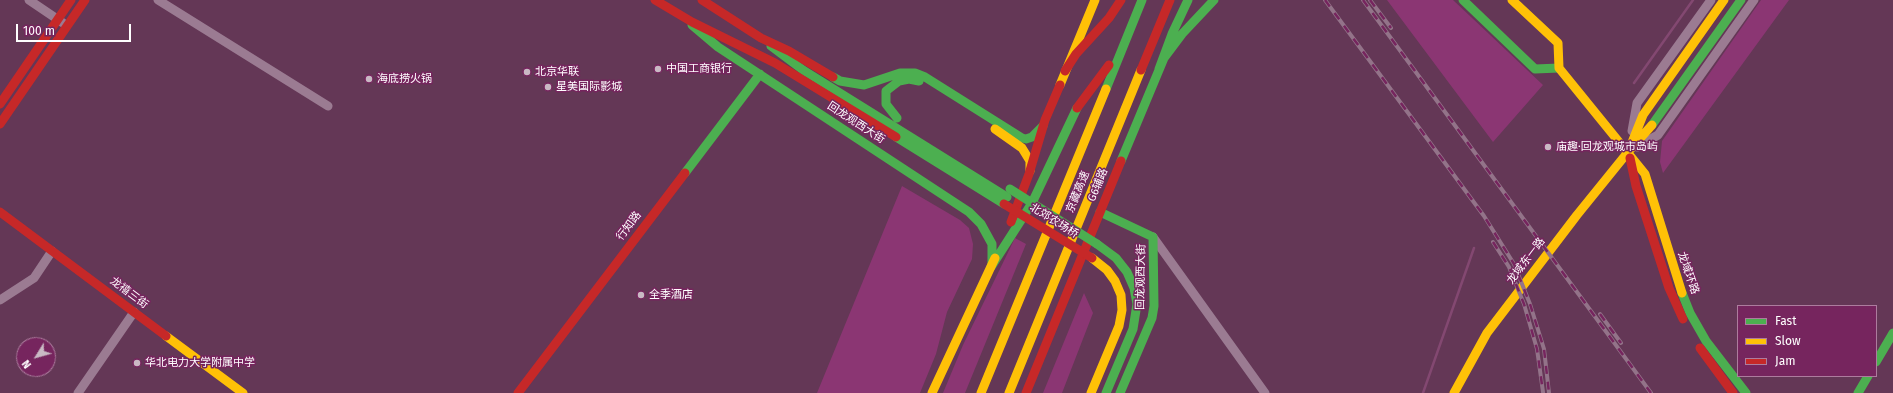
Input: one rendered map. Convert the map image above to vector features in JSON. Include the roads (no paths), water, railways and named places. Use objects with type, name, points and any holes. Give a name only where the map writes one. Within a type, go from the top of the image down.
[{"type":"main road","points":[[0,104],[71,0]]},
{"type":"main road","points":[[0,124],[85,0]]},
{"type":"main road","name":"回龙观西大街","points":[[655,0],[679,15],[765,56],[1007,197]]},
{"type":"main road","name":"回龙观西大街","points":[[702,0],[755,34],[803,70],[1007,197]]},
{"type":"main road","points":[[932,393],[1015,213],[1029,174],[1045,120],[1095,0]]},
{"type":"main road","points":[[1065,71],[1076,54],[1109,18],[1121,0]]},
{"type":"main road","name":"京藏高速","points":[[981,393],[1142,0]]},
{"type":"main road","name":"京藏高速","points":[[1009,393],[1170,0]]},
{"type":"main road","points":[[1159,69],[1172,34],[1188,0]]},
{"type":"main road","name":"G6辅路","points":[[1026,393],[1159,69],[1179,38],[1214,0]]},
{"type":"main road","points":[[1464,0],[1535,69],[1559,68],[1558,43],[1512,0]]},
{"type":"main road","name":"龙域东一路","points":[[1628,152],[1643,115],[1724,0]]},
{"type":"main road","name":"龙域东一路","points":[[1454,393],[1488,333],[1577,215],[1628,152],[1652,127],[1741,0]]},
{"type":"main road","name":"回龙观西大街","points":[[679,15],[718,47],[970,212],[981,224],[992,244],[993,254],[991,267]]},
{"type":"main road","points":[[755,34],[789,51],[833,78],[856,86],[868,84],[905,72],[920,75],[1024,139],[1030,138],[1037,133],[1045,120]]},
{"type":"main road","name":"回龙观西大街","points":[[768,44],[821,76],[897,118],[1007,197]]},
{"type":"main road","points":[[991,267],[1032,203],[1076,109],[1122,48]]},
{"type":"main road","name":"龙域环路","points":[[1559,68],[1645,174],[1678,284],[1690,314],[1706,340],[1746,393]]},
{"type":"main road","name":"行知路","points":[[518,393],[760,74]]},
{"type":"main road","points":[[897,118],[886,104],[886,91],[899,81],[909,79],[919,81],[1017,144],[1030,161],[1029,174]]},
{"type":"main road","name":"龙域环路","points":[[1628,152],[1636,186],[1669,288],[1698,345],[1733,393]]},
{"type":"main road","name":"北郊农场桥","points":[[1007,197],[1094,251]]},
{"type":"main road","name":"北郊农场桥","points":[[1007,197],[1094,251]]},
{"type":"main road","name":"龙禧三街","points":[[0,212],[243,393]]},
{"type":"main road","name":"回龙观西大街","points":[[1100,212],[1153,237],[1154,306],[1152,318],[1120,393]]},
{"type":"main road","name":"回龙观西大街","points":[[1091,393],[1119,326],[1122,310],[1121,295],[1115,281],[1094,251]]},
{"type":"main road","name":"回龙观西大街","points":[[1094,251],[1112,266],[1122,277],[1128,290],[1130,304],[1126,326],[1098,393]]},
{"type":"main road","name":"回龙观西大街","points":[[1094,251],[1116,258],[1127,272],[1134,288],[1137,304],[1133,329],[1106,393]]},
{"type":"main road","points":[[1877,360],[1893,333]]},
{"type":"main road","points":[[1858,393],[1867,377]]},
{"type":"street","points":[[29,0],[67,26]]},
{"type":"street","points":[[158,0],[328,106]]},
{"type":"street","points":[[1628,152],[1637,103],[1711,0]]},
{"type":"street","points":[[1628,152],[1658,135],[1754,0]]},
{"type":"street","points":[[1153,237],[1265,393]]},
{"type":"street","points":[[0,300],[34,278],[52,251]]},
{"type":"street","points":[[78,393],[134,312]]},
{"type":"waterway","points":[[1634,83],[1693,0]]},
{"type":"waterway","points":[[1423,393],[1474,248]]},
{"type":"railway","points":[[1325,0],[1484,216],[1514,264],[1530,304],[1544,349],[1549,393]]},
{"type":"railway","points":[[1363,0],[1651,393]]},
{"type":"railway","points":[[1370,0],[1391,28]]},
{"type":"railway","points":[[1493,242],[1509,267],[1524,304],[1537,349],[1543,392]]},
{"type":"railway","points":[[1600,314],[1621,343]]},
{"type":"place","name":"中国工商银行","points":[[658,69]]},
{"type":"place","name":"北京华联","points":[[527,72]]},
{"type":"place","name":"海底捞火锅","points":[[369,79]]},
{"type":"place","name":"星美国际影城","points":[[548,87]]},
{"type":"place","name":"庙趣·回龙观城市岛屿","points":[[1548,147]]},
{"type":"place","name":"全季酒店","points":[[641,295]]},
{"type":"place","name":"华北电力大学附属中学","points":[[137,363]]}]
